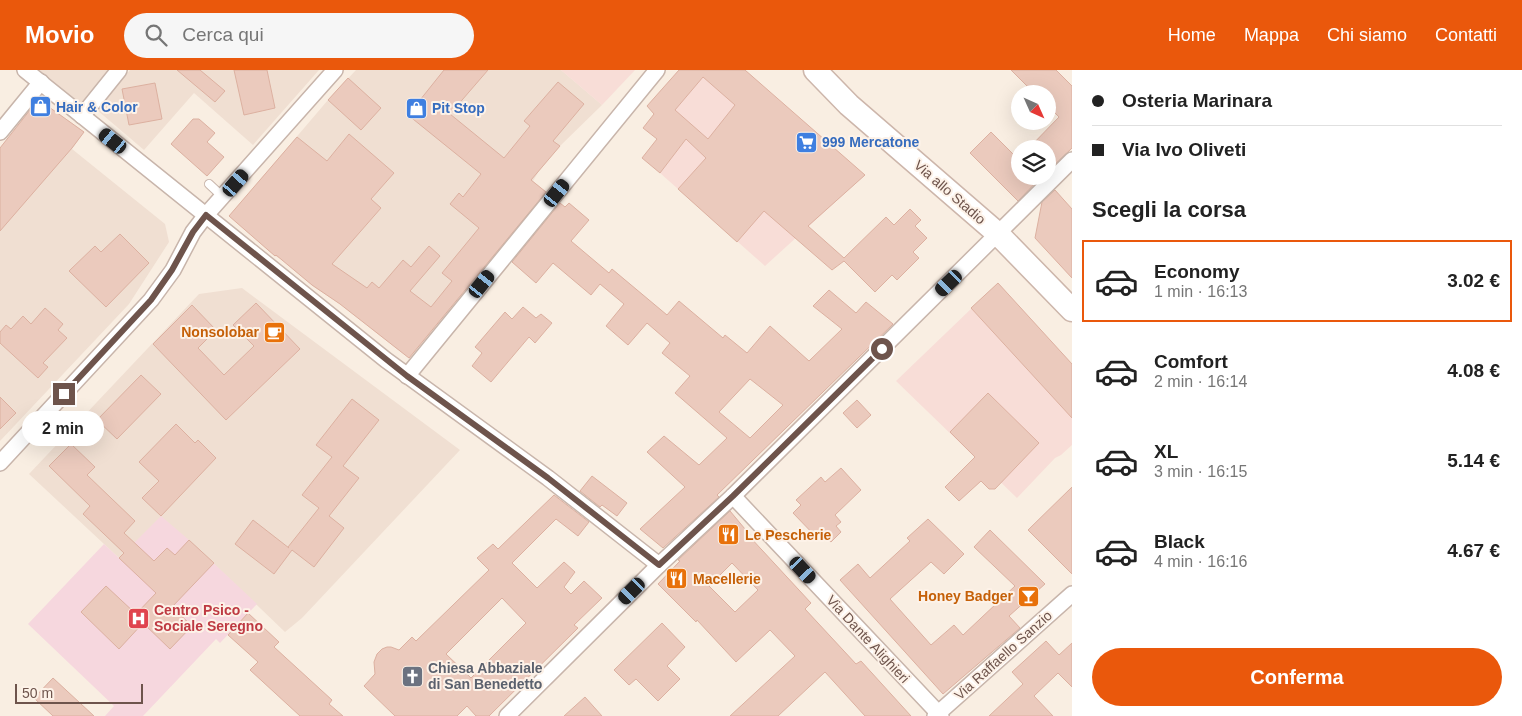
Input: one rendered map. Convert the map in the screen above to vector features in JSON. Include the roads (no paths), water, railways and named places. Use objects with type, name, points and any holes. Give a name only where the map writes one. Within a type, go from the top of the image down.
[{"type":"main road","name":"Via allo Stadio","points":[[815,70],[849,105],[997,233],[1072,310]]},
{"type":"street","points":[[25,70],[407,376],[548,478],[659,565]]},
{"type":"street","points":[[82,116],[119,70]]},
{"type":"street","points":[[0,463],[151,300],[172,270],[193,232],[206,215],[335,70]]},
{"type":"street","points":[[407,376],[657,70]]},
{"type":"street","points":[[0,132],[41,82]]},
{"type":"street","points":[[507,716],[659,565],[733,496],[1072,160]]},
{"type":"street","name":"Via Dante Alighieri","points":[[733,496],[938,715]]},
{"type":"street","name":"Via Raffaello Sanzio","points":[[938,715],[1072,594]]},
{"type":"lane","points":[[209,184],[223,197]]},
{"type":"place","name":"Hair & Color","points":[[40,107]]},
{"type":"place","name":"Pit Stop","points":[[416,108]]},
{"type":"place","name":"999 Mercatone","points":[[806,142]]},
{"type":"place","name":"Nonsolobar","points":[[275,332]]},
{"type":"place","name":"Le Pescherie","points":[[729,535]]},
{"type":"place","name":"Macellerie","points":[[677,579]]},
{"type":"place","name":"Honey Badger","points":[[1029,596]]},
{"type":"place","name":"Centro Psico - Sociale Seregno","points":[[138,618]]},
{"type":"place","name":"Chiesa Abbaziale di San Benedetto","points":[[412,676]]}]
